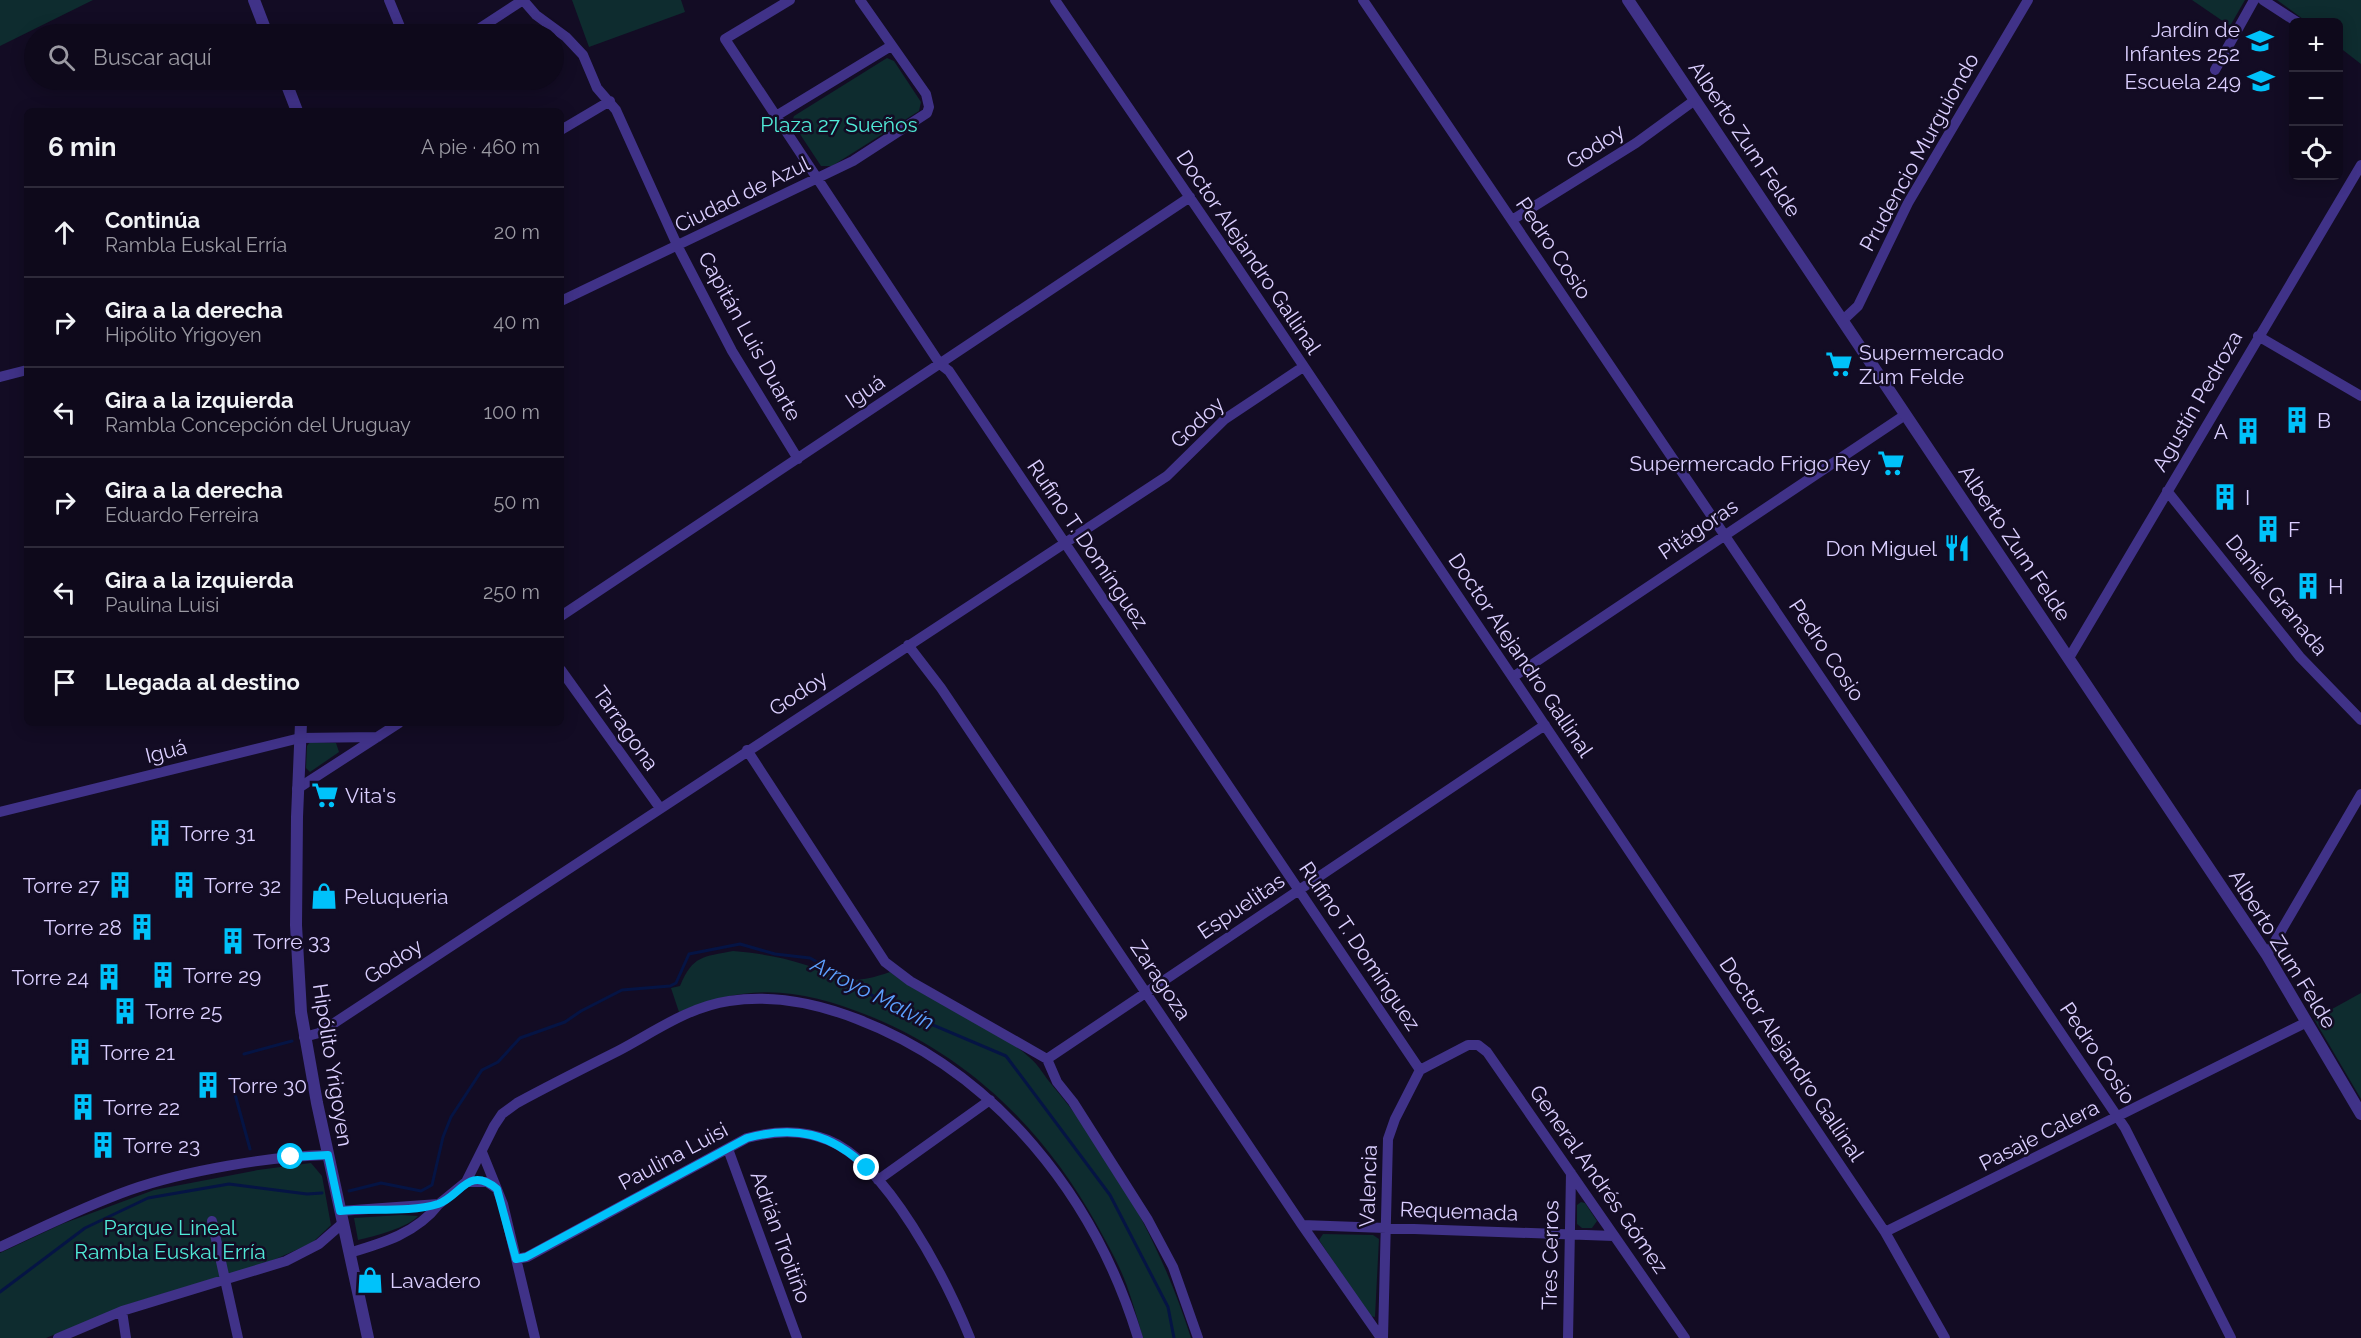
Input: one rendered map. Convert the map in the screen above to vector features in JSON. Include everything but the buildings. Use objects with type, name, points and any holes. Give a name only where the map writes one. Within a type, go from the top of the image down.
[{"type":"street","points":[[254,0],[263,24]]},
{"type":"street","points":[[389,0],[399,24]]},
{"type":"street","points":[[486,24],[523,0]]},
{"type":"street","name":"Capitán Luis Duarte","points":[[523,0],[536,15],[548,24]]},
{"type":"street","name":"Rufino T. Domínguez","points":[[790,0],[725,39],[940,364],[950,371],[1420,1070]]},
{"type":"street","points":[[777,116],[891,46],[860,0]]},
{"type":"street","name":"Doctor Alejandro Gallinal","points":[[1055,0],[1190,197],[1885,1232],[1945,1338]]},
{"type":"street","name":"Pedro Cosio","points":[[1364,0],[2118,1118],[2231,1338]]},
{"type":"street","name":"Alberto Zum Felde","points":[[1628,0],[2267,955],[2361,1114]]},
{"type":"street","name":"Prudencio Murguiondo","points":[[1842,321],[1858,306],[1908,203],[2028,0]]},
{"type":"street","points":[[2215,70],[2254,0]]},
{"type":"street","points":[[2263,0],[2291,18]]},
{"type":"street","name":"Capitán Luis Duarte","points":[[564,36],[576,45],[589,65],[597,88],[610,101],[678,247],[732,351],[798,459]]},
{"type":"street","name":"Ciudad de Azul","points":[[564,300],[678,247],[853,161],[927,113],[929,107],[926,94],[891,46]]},
{"type":"street","points":[[289,90],[296,108]]},
{"type":"street","name":"Godoy","points":[[1512,220],[1636,143],[1695,100]]},
{"type":"street","points":[[564,128],[610,101]]},
{"type":"street","name":"Agustín Pedroza","points":[[2069,658],[2361,165]]},
{"type":"street","name":"Iguá","points":[[564,614],[1190,197]]},
{"type":"street","points":[[2258,336],[2361,396]]},
{"type":"street","name":"Godoy","points":[[304,1037],[319,1033],[1063,542],[1167,476],[1225,419],[1303,367]]},
{"type":"street","points":[[0,377],[24,371]]},
{"type":"street","name":"Pitágoras","points":[[1513,677],[1905,415]]},
{"type":"street","name":"Daniel Granada","points":[[2167,491],[2300,657],[2361,720]]},
{"type":"street","name":"Zaragoza","points":[[908,645],[941,688],[1302,1226],[1382,1338]]},
{"type":"street","name":"Tarragona","points":[[564,674],[660,808]]},
{"type":"street","name":"Espuelitas","points":[[1047,1059],[1545,725]]},
{"type":"street","name":"Hipólito Yrigoyen","points":[[301,726],[297,789],[296,925],[304,1037],[368,1338]]},
{"type":"street","points":[[297,789],[394,726]]},
{"type":"street","points":[[338,737],[344,750],[344,759]]},
{"type":"street","name":"Iguá","points":[[0,812],[300,738],[378,737]]},
{"type":"street","points":[[747,750],[885,962],[910,981],[1047,1059],[1057,1082],[1120,1173],[1153,1230],[1173,1267],[1198,1338]]},
{"type":"street","points":[[2267,955],[2361,794]]},
{"type":"street","points":[[349,1253],[384,1243],[414,1227],[466,1182],[502,1114],[517,1103],[698,1008],[754,998],[807,1003],[898,1035],[937,1058],[990,1100],[1030,1140],[1076,1204],[1104,1252],[1124,1295],[1138,1338]]},
{"type":"street","name":"Pasaje Calera","points":[[1885,1232],[2307,1022]]},
{"type":"street","name":"General Andrés Gómez","points":[[1420,1070],[1468,1045],[1478,1046],[1487,1052],[1685,1338]]},
{"type":"street","name":"Valencia","points":[[1382,1338],[1388,1139],[1420,1070]]},
{"type":"street","points":[[878,1180],[990,1100]]},
{"type":"street","name":"Paulina Luisi","points":[[516,1259],[526,1257],[747,1138],[778,1131],[810,1134],[844,1148],[878,1180],[922,1244],[970,1338]]},
{"type":"street","name":"Adrián Troitiño","points":[[728,1149],[797,1338]]},
{"type":"street","points":[[482,1152],[497,1189],[535,1338]]},
{"type":"street","points":[[0,1247],[96,1203],[164,1180],[291,1157],[328,1155]]},
{"type":"street","name":"Tres Cerros","points":[[1568,1338],[1571,1173]]},
{"type":"street","points":[[466,1182],[487,1182],[497,1189]]},
{"type":"street","points":[[58,1338],[122,1311],[226,1280],[309,1251],[342,1217],[439,1204]]},
{"type":"street","points":[[212,1221],[238,1338]]},
{"type":"street","name":"Requemada","points":[[1302,1226],[1614,1236]]},
{"type":"street","points":[[122,1311],[126,1338]]},
{"type":"green space","points":[[0,0],[93,0],[44,24],[24,24],[24,34],[0,46]]},
{"type":"green space","points":[[572,0],[681,0],[685,12],[589,47]]},
{"type":"green space","points":[[2192,0],[2245,0],[2230,26]]},
{"type":"green space","points":[[2277,0],[2361,0],[2361,64],[2343,50],[2343,18],[2302,18]]},
{"type":"green space","name":"Plaza 27 Sueños","points":[[887,58],[894,61],[921,102],[919,111],[832,166],[821,166],[792,122],[794,116]]},
{"type":"green space","points":[[310,742],[336,743],[339,752],[310,772],[306,768],[307,746]]},
{"type":"green space","points":[[733,951],[788,960],[846,979],[864,979],[890,972],[924,994],[996,1033],[1029,1057],[1075,1113],[1116,1173],[1166,1270],[1191,1338],[1143,1338],[1117,1262],[1097,1225],[1054,1159],[1002,1101],[942,1054],[872,1017],[846,1007],[798,995],[776,992],[729,996],[679,1012],[671,988],[680,986],[690,968],[700,959]]},
{"type":"green space","points":[[2361,993],[2361,1099],[2314,1019]]},
{"type":"green space","name":"Parque Lineal Rambla Euskal Erría","points":[[311,1163],[322,1176],[331,1225],[312,1243],[269,1262],[129,1304],[46,1338],[0,1338],[0,1253],[62,1224],[154,1190],[258,1170]]},
{"type":"green space","points":[[1581,1202],[1585,1203],[1597,1221],[1592,1228],[1582,1228],[1577,1224],[1577,1205]]},
{"type":"green space","points":[[418,1216],[399,1228],[358,1240],[354,1218]]},
{"type":"green space","points":[[1323,1234],[1373,1235],[1379,1239],[1375,1317],[1370,1316],[1319,1240]]},
{"type":"waterway","name":"Arroyo Malvín","points":[[349,1191],[381,1183],[421,1191],[432,1185],[443,1137],[451,1117],[482,1070],[498,1062],[520,1038],[565,1022],[622,990],[670,986],[676,983],[689,954],[740,944],[775,954],[810,958],[850,980],[886,1005],[1006,1056],[1110,1195],[1168,1307],[1174,1338]]},
{"type":"waterway","points":[[244,1054],[292,1041]]},
{"type":"waterway","points":[[230,1076],[250,1149]]},
{"type":"waterway","name":"Arroyo Malvín","points":[[0,1292],[85,1228],[148,1198],[229,1184],[307,1194],[322,1193]]},
{"type":"place","name":"Jardín de Infantes 252","points":[[2260,41]]},
{"type":"place","name":"Escuela 249","points":[[2261,81]]},
{"type":"place","name":"Supermercado Zum Felde","points":[[1839,364]]},
{"type":"place","name":"B","points":[[2297,420]]},
{"type":"place","name":"A","points":[[2248,431]]},
{"type":"place","name":"Supermercado Frigo Rey","points":[[1891,463]]},
{"type":"place","name":"I","points":[[2225,497]]},
{"type":"place","name":"F","points":[[2268,529]]},
{"type":"place","name":"Don Miguel","points":[[1957,548]]},
{"type":"place","name":"H","points":[[2308,586]]},
{"type":"place","name":"Vita's","points":[[325,795]]},
{"type":"place","name":"Torre 31","points":[[160,833]]},
{"type":"place","name":"Torre 27","points":[[120,885]]},
{"type":"place","name":"Torre 32","points":[[184,885]]},
{"type":"place","name":"Peluqueria","points":[[324,896]]},
{"type":"place","name":"Torre 28","points":[[142,927]]},
{"type":"place","name":"Torre 33","points":[[233,941]]},
{"type":"place","name":"Torre 29","points":[[163,975]]},
{"type":"place","name":"Torre 24","points":[[109,977]]},
{"type":"place","name":"Torre 25","points":[[125,1011]]},
{"type":"place","name":"Torre 21","points":[[80,1052]]},
{"type":"place","name":"Torre 30","points":[[208,1085]]},
{"type":"place","name":"Torre 22","points":[[83,1107]]},
{"type":"place","name":"Torre 23","points":[[103,1145]]},
{"type":"place","name":"Lavadero","points":[[370,1280]]},
{"type":"route","points":[[291,1157],[328,1155],[340,1211],[424,1207],[439,1204],[466,1182],[478,1180],[487,1182],[497,1189],[503,1204],[516,1259],[526,1257],[747,1138],[778,1131],[810,1134],[844,1148],[867,1168]]}]
